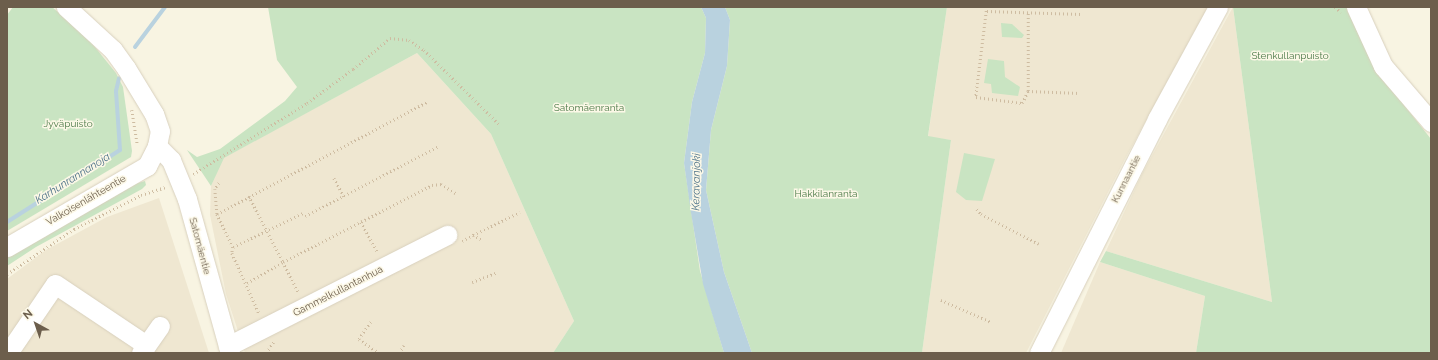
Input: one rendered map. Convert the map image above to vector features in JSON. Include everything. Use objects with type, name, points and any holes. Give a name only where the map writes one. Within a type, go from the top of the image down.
[{"type":"street","points":[[66,7],[113,50],[126,68],[154,114],[160,131],[157,146]]},
{"type":"street","name":"Kunnaantie","points":[[1039,353],[1157,119],[1218,7]]},
{"type":"street","points":[[1356,7],[1383,66],[1431,122]]},
{"type":"street","name":"Valkoisenlähteentie","points":[[7,247],[147,166],[157,146]]},
{"type":"street","name":"Satomäentie","points":[[157,146],[171,160],[188,199],[229,349]]},
{"type":"street","name":"Gammelkullantanhua","points":[[229,349],[266,328],[385,267],[454,238]]},
{"type":"street","points":[[15,351],[55,284],[144,349],[160,326]]},
{"type":"path","points":[[987,7],[976,97],[1022,103],[1028,91],[1028,13]]},
{"type":"path","points":[[1291,7],[1300,7]]},
{"type":"path","points":[[987,12],[1082,14]]},
{"type":"path","points":[[192,175],[307,103],[353,70],[390,38],[409,40],[424,50],[500,125]]},
{"type":"path","points":[[1028,91],[1080,93]]},
{"type":"path","points":[[217,214],[427,102]]},
{"type":"path","points":[[233,247],[266,230],[344,196],[439,146]]},
{"type":"path","points":[[334,178],[344,196]]},
{"type":"path","points":[[219,183],[215,189],[217,214],[233,247],[232,253],[247,282],[247,291],[266,328]]},
{"type":"path","points":[[247,282],[432,185],[442,184],[457,194]]},
{"type":"path","points":[[7,274],[74,230],[141,195],[170,186]]},
{"type":"path","points":[[249,196],[306,308]]},
{"type":"path","points":[[977,209],[981,214],[1039,244]]},
{"type":"path","points":[[454,238],[473,235],[520,212]]},
{"type":"path","points":[[361,222],[385,267]]},
{"type":"path","points":[[473,235],[481,239]]},
{"type":"path","points":[[472,282],[496,273]]},
{"type":"path","points":[[940,300],[991,322]]},
{"type":"path","points":[[371,322],[359,339],[379,353]]},
{"type":"path","points":[[399,353],[404,345]]},
{"type":"shaded area","points":[[947,7],[1208,7],[1125,159],[1026,353],[922,353],[951,140],[928,137]]},
{"type":"shaded area","points":[[1233,7],[1272,302],[1106,251],[1142,174]]},
{"type":"shaded area","points":[[417,53],[491,134],[574,321],[553,353],[245,353],[226,294],[210,215],[211,186],[223,158]]},
{"type":"shaded area","points":[[159,198],[209,353],[7,353],[7,279],[46,250],[107,217]]},
{"type":"shaded area","points":[[1100,262],[1205,296],[1196,353],[1061,353]]},
{"type":"green space","name":"Jyväpuisto","points":[[13,7],[52,7],[86,36],[116,73],[123,87],[132,151],[131,157],[7,231],[7,15]]},
{"type":"green space","name":"Satomäenranta","points":[[268,7],[701,7],[706,18],[705,53],[692,102],[684,163],[700,271],[724,353],[553,353],[574,321],[491,134],[417,53],[224,158],[211,186],[187,150],[197,157],[220,149],[285,101],[297,87],[277,60]]},
{"type":"green space","name":"Hakkilanranta","points":[[725,7],[947,7],[928,136],[951,140],[922,353],[752,353],[724,272],[706,190],[711,130],[727,66],[730,20]]},
{"type":"green space","name":"Stenkullanpuisto","points":[[1233,7],[1348,7],[1376,70],[1431,139],[1431,353],[1196,353],[1205,296],[1100,262],[1106,251],[1272,302]]},
{"type":"green space","points":[[1001,23],[1012,24],[1024,35],[1022,38],[1002,37]]},
{"type":"green space","points":[[988,59],[1004,61],[1005,77],[1020,87],[1018,96],[992,93],[991,84],[984,83]]},
{"type":"green space","points":[[964,153],[995,159],[982,201],[966,200],[956,192]]},
{"type":"green space","points":[[145,181],[146,185],[142,189],[36,247],[7,266],[7,257],[24,245],[131,185]]},
{"type":"water","name":"Keravanjoki","points":[[701,7],[725,7],[730,20],[727,66],[711,130],[706,190],[724,272],[752,353],[724,353],[703,284],[691,213],[684,163],[692,102],[705,53],[706,18]]},
{"type":"waterway","name":"Karhunrannanoja","points":[[135,47],[165,7]]},
{"type":"waterway","name":"Karhunrannanoja","points":[[7,222],[120,150],[116,91],[119,78]]}]
